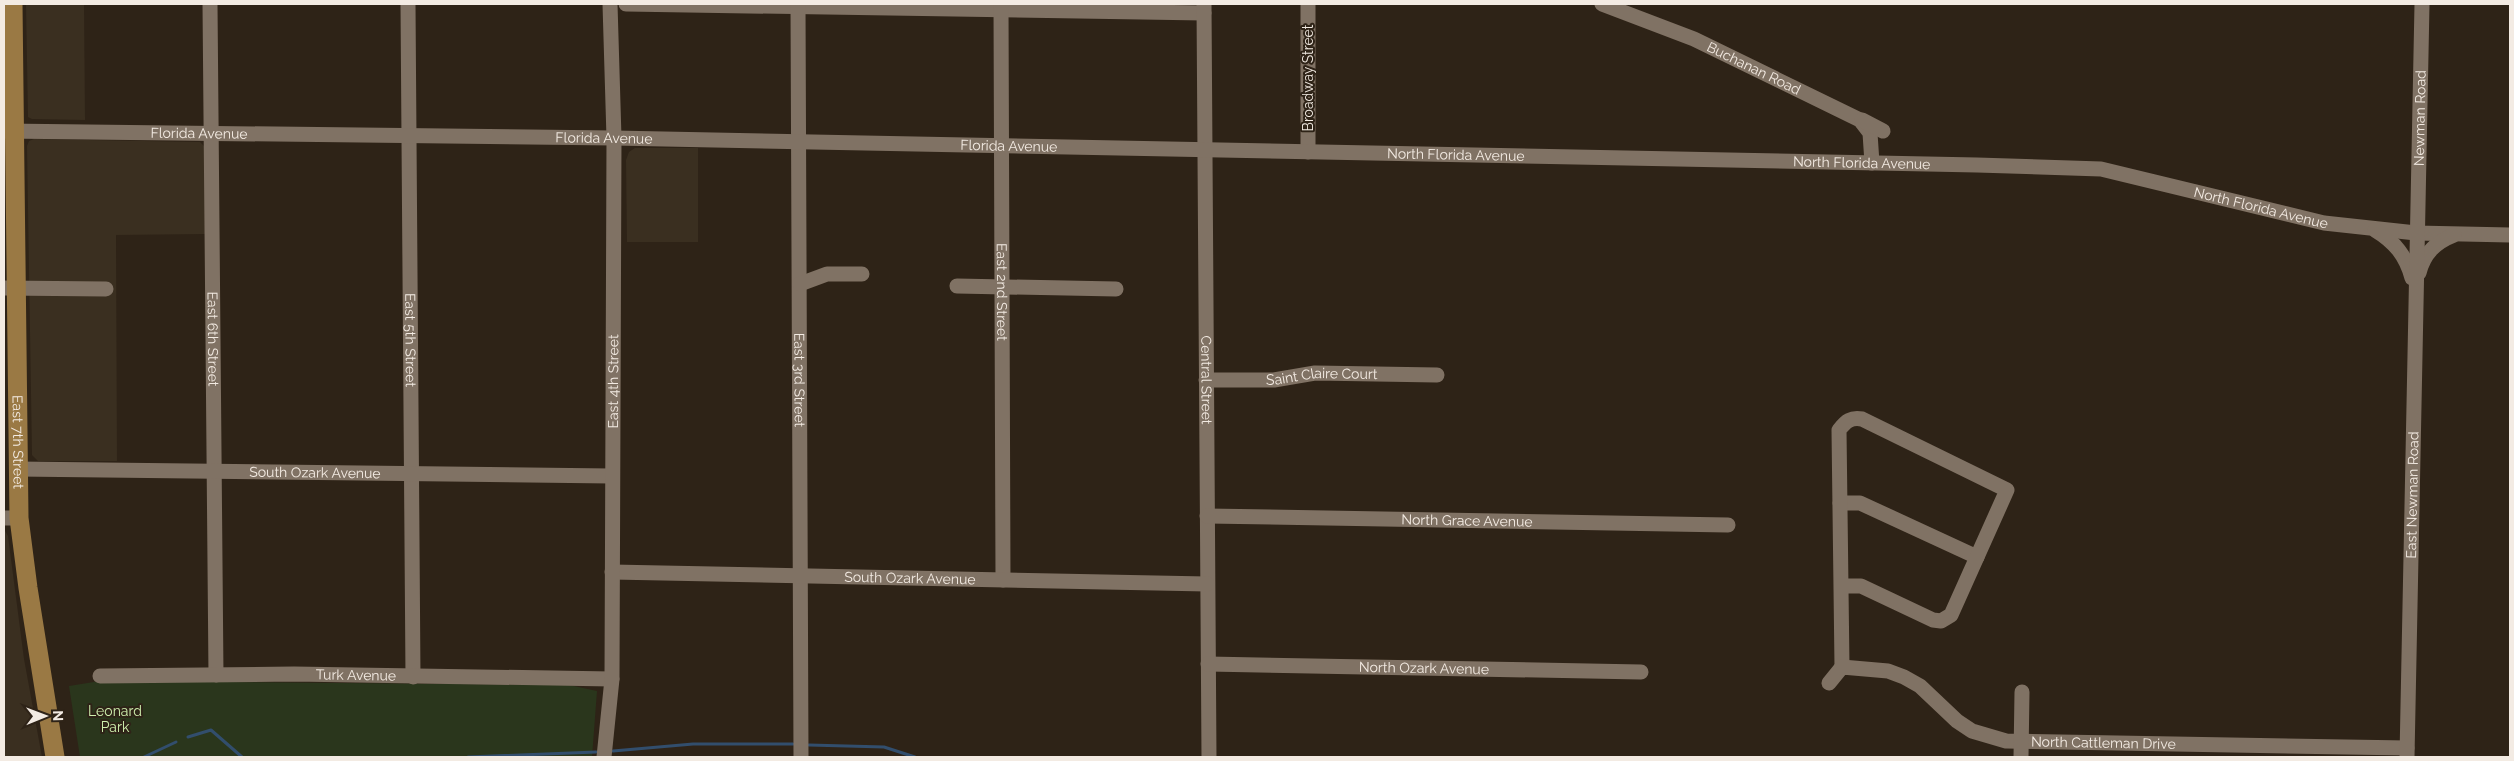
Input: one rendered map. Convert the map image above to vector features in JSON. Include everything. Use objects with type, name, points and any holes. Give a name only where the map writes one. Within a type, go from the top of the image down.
[{"type":"main road","name":"East 7th Street","points":[[13,4],[9,131],[10,349],[18,469],[12,518],[28,588],[55,757]]},
{"type":"street","name":"East 6th Street","points":[[210,4],[216,675]]},
{"type":"street","name":"East 5th Street","points":[[408,4],[413,474],[413,677]]},
{"type":"street","name":"East 4th Street","points":[[604,757],[612,679],[614,138],[610,4]]},
{"type":"street","points":[[626,4],[1204,8]]},
{"type":"street","name":"Broadway Street","points":[[1308,4],[1308,152]]},
{"type":"street","name":"Buchanan Road","points":[[1602,4],[1694,39],[1883,131]]},
{"type":"street","name":"Newman Road","points":[[2416,233],[2422,4]]},
{"type":"street","name":"East 3rd Street","points":[[798,5],[802,576],[801,757]]},
{"type":"street","name":"East 2nd Street","points":[[1001,7],[1003,580]]},
{"type":"street","name":"Central Street","points":[[1204,8],[1209,757]]},
{"type":"street","points":[[1860,120],[1870,133],[1872,163]]},
{"type":"street","name":"Florida Avenue","points":[[9,131],[614,138],[1205,150]]},
{"type":"street","name":"North Florida Avenue","points":[[1205,150],[2101,169],[2324,223],[2416,233],[2510,235]]},
{"type":"street","points":[[2372,228],[2389,239],[2404,257],[2415,294]]},
{"type":"street","name":"East Newman Road","points":[[2407,753],[2416,233]]},
{"type":"street","points":[[2415,294],[2420,269],[2426,255],[2438,243],[2457,234]]},
{"type":"street","points":[[800,284],[827,274],[862,274]]},
{"type":"street","points":[[958,286],[1116,290]]},
{"type":"street","points":[[10,288],[106,288]]},
{"type":"street","name":"Saint Claire Court","points":[[1206,380],[1274,380],[1314,373],[1437,375]]},
{"type":"street","points":[[1829,683],[1842,667],[1839,430],[1850,418],[1862,419],[2007,490],[1951,615],[1942,621],[1933,620],[1861,586],[1841,586]]},
{"type":"street","name":"South Ozark Avenue","points":[[18,469],[612,476]]},
{"type":"street","points":[[1840,503],[1860,502],[1977,557]]},
{"type":"street","name":"North Grace Avenue","points":[[1207,516],[1728,525]]},
{"type":"street","name":"South Ozark Avenue","points":[[612,572],[1207,584]]},
{"type":"street","name":"North Ozark Avenue","points":[[1208,664],[1640,672]]},
{"type":"street","name":"North Cattleman Drive","points":[[1842,667],[1888,671],[1904,677],[1920,686],[1972,731],[1997,739],[2021,742],[2407,753]]},
{"type":"street","name":"Turk Avenue","points":[[100,676],[216,675],[612,679]]},
{"type":"street","points":[[2021,757],[2022,692]]},
{"type":"shaded area","points":[[26,4],[84,4],[85,120],[32,119],[28,117]]},
{"type":"shaded area","points":[[34,139],[200,142],[205,147],[205,234],[116,235],[117,461],[38,461],[32,455],[27,146],[29,141]]},
{"type":"shaded area","points":[[635,148],[698,148],[698,242],[627,242],[626,160],[629,152]]},
{"type":"shaded area","points":[[4,529],[8,536],[24,659],[42,757],[4,757]]},
{"type":"green space","name":"Leonard Park","points":[[100,681],[569,685],[597,691],[592,757],[80,757],[69,686]]},
{"type":"waterway","points":[[188,737],[211,730],[242,757]]},
{"type":"waterway","points":[[144,757],[176,742]]},
{"type":"waterway","points":[[613,751],[693,744],[793,744]]},
{"type":"waterway","points":[[809,745],[884,747],[915,757]]},
{"type":"waterway","points":[[468,757],[596,752]]}]
